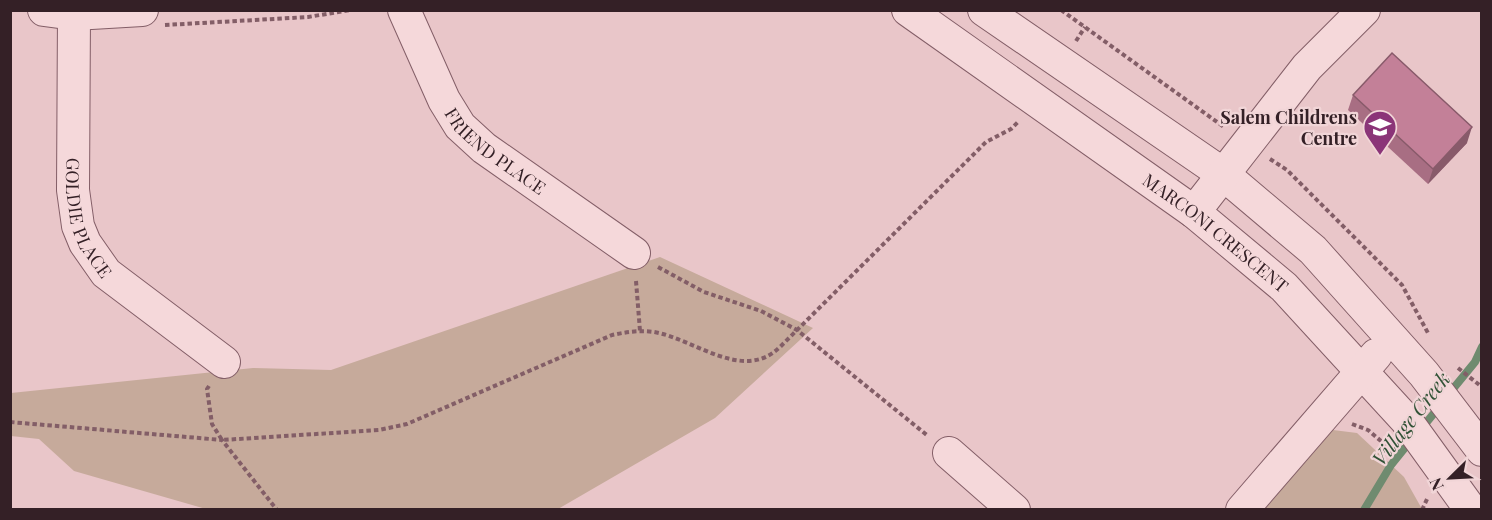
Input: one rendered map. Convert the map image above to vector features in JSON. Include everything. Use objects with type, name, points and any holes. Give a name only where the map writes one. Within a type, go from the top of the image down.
[{"type":"street","name":"FRIEND PLACE","points":[[404,10],[444,100],[460,126],[484,148],[634,253]]},
{"type":"street","name":"MARCONI CRESCENT","points":[[908,10],[1194,212],[1284,287],[1363,370],[1471,495]]},
{"type":"street","points":[[984,10],[1223,174],[1313,250],[1393,337],[1445,386],[1482,450]]},
{"type":"street","points":[[1194,212],[1307,67],[1364,10]]},
{"type":"street","points":[[59,12],[150,18]]},
{"type":"street","name":"GOLDIE PLACE","points":[[59,12],[72,190],[78,226],[85,243],[106,273],[224,362]]},
{"type":"street","points":[[1242,510],[1393,337]]},
{"type":"street","points":[[949,453],[1014,510]]},
{"type":"path","points":[[150,18],[308,17],[350,10]]},
{"type":"path","points":[[1062,63],[1085,27]]},
{"type":"path","points":[[10,422],[222,440],[379,430],[406,424],[612,335],[640,331],[667,336],[734,360],[748,362],[769,356],[986,142],[1011,129],[1036,100]]},
{"type":"path","points":[[634,253],[704,292],[761,311],[797,330],[949,453]]},
{"type":"path","points":[[634,253],[640,331]]},
{"type":"path","points":[[224,362],[207,389],[212,424],[277,510]]},
{"type":"path","points":[[1445,386],[1474,381],[1482,387]]},
{"type":"path","points":[[1422,510],[1427,498]]},
{"type":"shaded area","points":[[660,257],[813,328],[715,418],[558,509],[206,509],[74,471],[39,439],[11,436],[11,393],[253,368],[331,370]]},
{"type":"shaded area","points":[[1333,430],[1357,433],[1404,477],[1422,509],[1264,509]]},
{"type":"building","points":[[1392,53],[1472,127],[1433,169],[1353,95]]},
{"type":"waterway","name":"Village Creek","points":[[1448,395],[1475,362],[1482,347]]},
{"type":"waterway","name":"Village Creek","points":[[1422,428],[1439,407]]},
{"type":"waterway","name":"Village Creek","points":[[1364,510],[1391,465],[1412,439]]},
{"type":"place","name":"Salem Childrens Centre","points":[[1380,156]]}]
